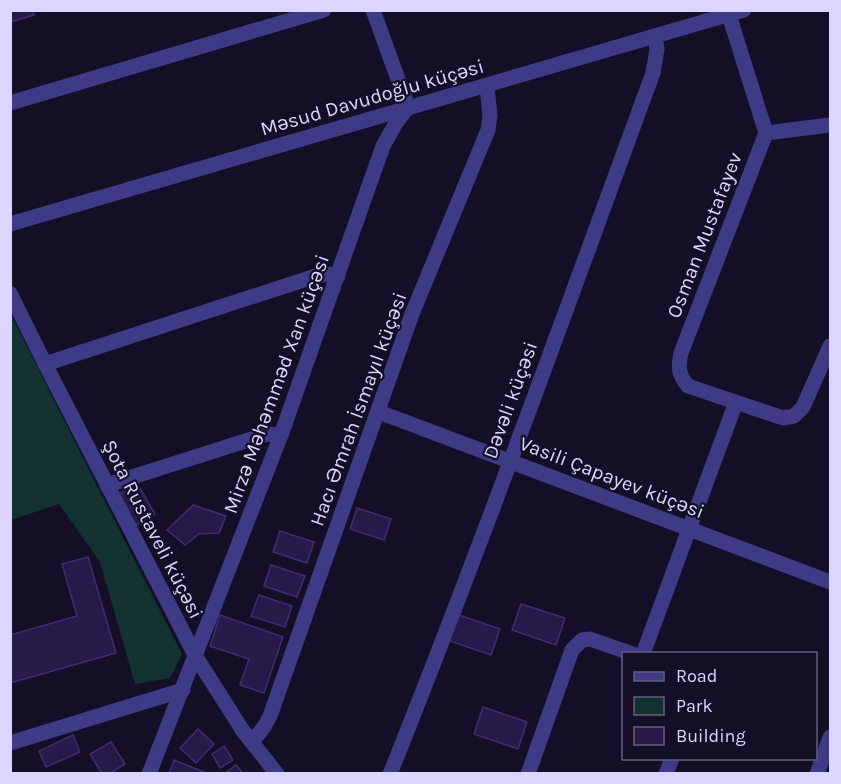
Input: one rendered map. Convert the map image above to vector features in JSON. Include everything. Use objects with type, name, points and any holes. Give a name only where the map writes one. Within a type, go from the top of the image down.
[{"type":"street","points":[[10,104],[324,10]]},
{"type":"street","points":[[373,10],[408,107]]},
{"type":"street","points":[[737,13],[765,133],[831,125]]},
{"type":"street","name":"Məsud Davudoğlu küçəsi","points":[[10,224],[737,13]]},
{"type":"street","name":"Dəvəli küçəsi","points":[[390,774],[510,460],[653,73],[657,49],[655,37]]},
{"type":"street","name":"Hacı Əmrah İsmayıl küçəsi","points":[[252,742],[264,728],[270,716],[412,314],[488,130],[490,106],[487,86]]},
{"type":"street","name":"Mirzə Məhəmməd Xan küçəsi","points":[[149,774],[281,435],[383,146],[408,107]]},
{"type":"street","name":"Osman Mustafayev","points":[[736,402],[688,386],[680,377],[678,367],[681,353],[765,133]]},
{"type":"street","points":[[45,364],[316,276],[329,274],[339,276]]},
{"type":"street","name":"Şota Rustaveli küçəsi","points":[[10,294],[196,657],[252,742],[277,774]]},
{"type":"street","points":[[644,652],[736,402],[783,418],[794,416],[803,407],[831,346]]},
{"type":"street","name":"Vasili Çapayev küçəsi","points":[[379,412],[831,582]]},
{"type":"street","points":[[107,485],[261,436],[281,435]]},
{"type":"street","points":[[528,774],[572,650],[582,640],[590,639],[627,652]]},
{"type":"street","points":[[10,743],[183,690]]},
{"type":"street","points":[[817,774],[831,737]]},
{"type":"street","points":[[666,774],[672,760]]},
{"type":"green space","points":[[11,315],[182,654],[170,678],[135,684],[100,562],[59,504],[11,520]]},
{"type":"building","points":[[10,10],[32,10],[34,15],[10,22]]},
{"type":"building","points":[[137,483],[155,514],[136,525],[118,495]]},
{"type":"building","points":[[193,505],[226,516],[219,533],[199,534],[185,545],[167,530]]},
{"type":"building","points":[[357,508],[391,519],[384,540],[350,529]]},
{"type":"building","points":[[280,531],[314,542],[307,563],[273,552]]},
{"type":"building","points":[[88,557],[116,653],[10,683],[10,635],[77,616],[62,564]]},
{"type":"building","points":[[271,565],[305,576],[297,597],[264,586]]},
{"type":"building","points":[[259,595],[292,606],[285,627],[251,616]]},
{"type":"building","points":[[521,604],[565,618],[556,645],[512,630]]},
{"type":"building","points":[[456,614],[500,629],[491,655],[447,640]]},
{"type":"building","points":[[220,615],[283,637],[264,693],[240,685],[249,659],[210,646]]},
{"type":"building","points":[[483,707],[527,722],[518,749],[474,734]]},
{"type":"building","points":[[198,729],[214,744],[196,763],[180,748]]},
{"type":"building","points":[[73,735],[80,752],[46,767],[39,751]]},
{"type":"building","points":[[111,742],[125,764],[109,774],[102,774],[90,754]]},
{"type":"building","points":[[224,746],[233,760],[220,768],[212,754]]},
{"type":"building","points":[[174,760],[209,774],[169,774]]},
{"type":"building","points":[[236,765],[242,772],[240,774],[224,774]]}]
